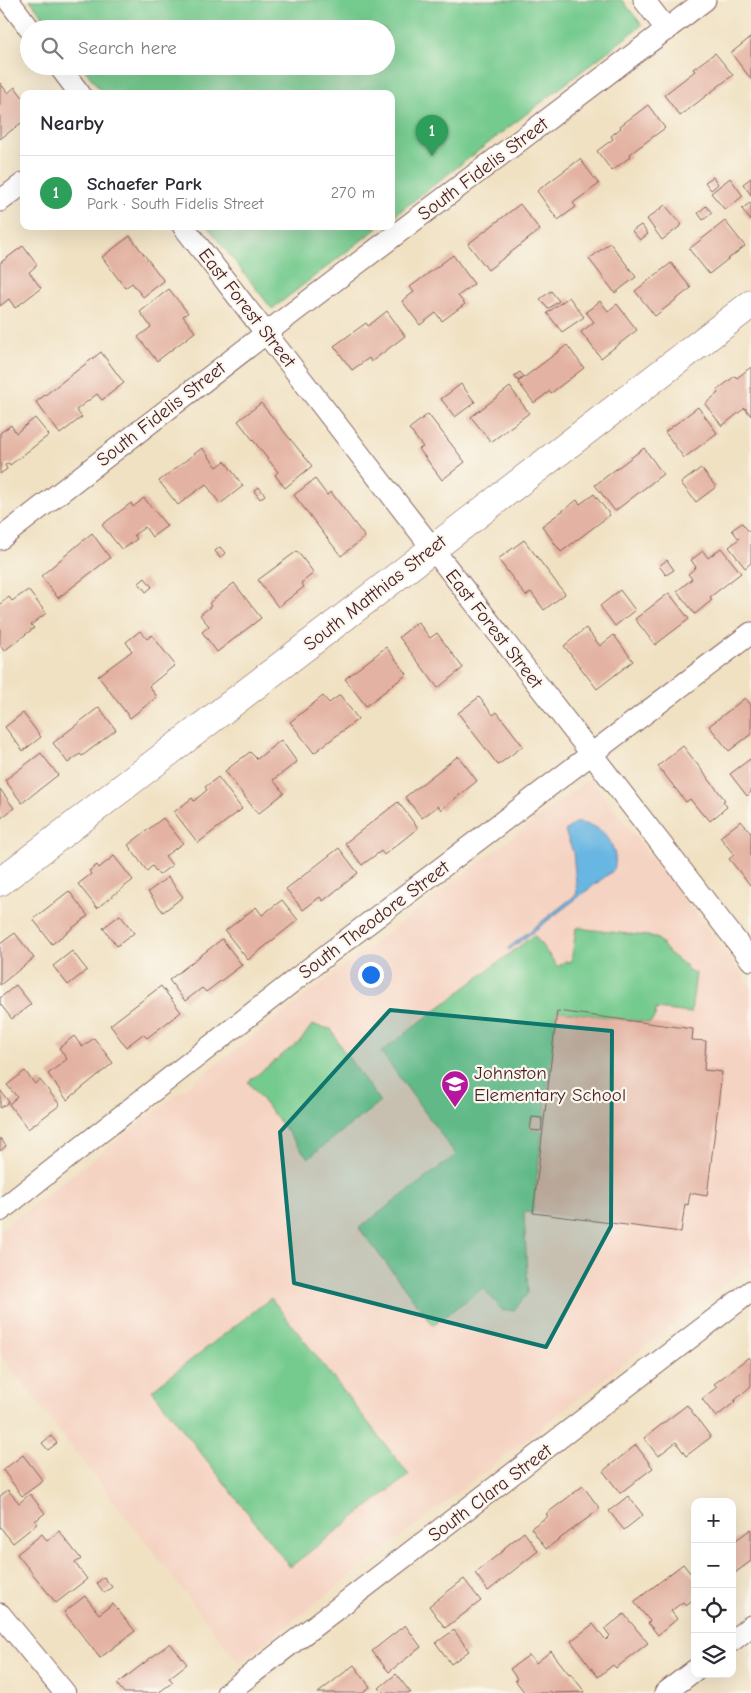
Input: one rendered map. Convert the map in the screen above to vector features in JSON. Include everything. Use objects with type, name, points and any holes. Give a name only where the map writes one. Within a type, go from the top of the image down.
[{"type":"street","points":[[8,0],[23,20]]},
{"type":"street","points":[[644,0],[667,30]]},
{"type":"street","name":"South Fidelis Street","points":[[0,539],[266,333],[705,0]]},
{"type":"street","points":[[66,75],[77,90]]},
{"type":"street","points":[[0,201],[20,186]]},
{"type":"street","name":"East Forest Street","points":[[186,230],[591,755],[751,959]]},
{"type":"street","name":"South Matthias Street","points":[[0,882],[751,304]]},
{"type":"street","name":"South Theodore Street","points":[[0,1211],[333,950],[751,632]]},
{"type":"street","name":"South Clara Street","points":[[227,1693],[751,1291]]},
{"type":"street","points":[[0,1614],[65,1693]]},
{"type":"street","points":[[736,1638],[751,1626]]},
{"type":"street","points":[[665,1693],[691,1673]]},
{"type":"highlighted area","points":[[390,1010],[612,1031],[611,1226],[546,1347],[294,1283],[280,1132]]},
{"type":"shaded area","name":"Johnston Elementary School","points":[[590,778],[751,986],[751,1264],[239,1663],[0,1354],[0,1230]]},
{"type":"green space","points":[[30,0],[622,0],[642,25],[395,215],[395,90],[100,90],[89,75],[395,75],[395,20],[46,20]]},
{"type":"green space","points":[[210,230],[375,230],[272,309]]},
{"type":"green space","points":[[580,927],[656,937],[671,955],[685,965],[688,971],[696,973],[691,1013],[656,1009],[655,1017],[650,1023],[557,1011],[544,1119],[532,1117],[531,1130],[542,1131],[533,1213],[524,1212],[528,1293],[514,1310],[503,1311],[483,1288],[433,1325],[359,1228],[456,1155],[381,1052],[534,935],[558,967],[565,961],[571,962],[576,929]]},
{"type":"green space","points":[[312,1025],[331,1029],[341,1047],[380,1102],[308,1158],[248,1082],[301,1040]]},
{"type":"green space","points":[[271,1298],[409,1475],[290,1567],[152,1390]]},
{"type":"water","points":[[576,822],[597,828],[608,838],[613,848],[614,870],[509,950],[508,948],[577,894],[573,852],[565,831]]},
{"type":"building","points":[[751,37],[751,79],[731,53]]},
{"type":"building","points":[[715,53],[733,75],[680,116],[664,95],[695,71],[693,69]]},
{"type":"building","points":[[0,83],[8,93],[15,87],[20,94],[20,124],[0,139]]},
{"type":"building","points":[[648,105],[665,128],[630,154],[631,156],[612,171],[597,151],[613,139],[611,136],[621,128],[620,126]]},
{"type":"building","points":[[580,159],[599,184],[573,203],[576,207],[558,220],[537,191]]},
{"type":"building","points":[[713,177],[718,184],[711,190],[705,182]]},
{"type":"building","points":[[730,178],[743,196],[725,210],[711,193]]},
{"type":"building","points":[[751,178],[751,195],[743,184]]},
{"type":"building","points":[[751,202],[751,221],[742,209]]},
{"type":"building","points":[[520,204],[540,230],[488,270],[468,244]]},
{"type":"building","points":[[665,205],[682,225],[662,240],[647,219]]},
{"type":"building","points":[[706,206],[712,213],[703,220],[698,213]]},
{"type":"building","points":[[725,221],[745,246],[709,274],[689,249]]},
{"type":"building","points":[[641,225],[648,234],[640,240],[632,231]]},
{"type":"building","points":[[130,236],[164,281],[143,297],[132,283],[125,288],[102,257]]},
{"type":"building","points":[[610,243],[636,277],[615,293],[589,259]]},
{"type":"building","points":[[23,246],[37,265],[29,272],[41,288],[15,308],[9,299],[0,306],[0,263]]},
{"type":"building","points":[[453,255],[474,284],[458,296],[465,304],[442,321],[436,313],[420,325],[402,301],[414,292],[410,287]]},
{"type":"building","points":[[671,263],[691,288],[655,316],[635,291]]},
{"type":"building","points":[[169,289],[188,313],[183,316],[195,332],[157,361],[138,337],[151,327],[140,312]]},
{"type":"building","points":[[551,291],[559,301],[548,309],[540,299]]},
{"type":"building","points":[[569,297],[584,317],[562,332],[547,313]]},
{"type":"building","points":[[600,301],[608,311],[617,304],[637,330],[601,358],[581,332],[594,322],[586,312]]},
{"type":"building","points":[[387,311],[405,336],[371,362],[369,358],[352,370],[334,346],[366,323],[368,326]]},
{"type":"building","points":[[567,345],[584,368],[551,393],[550,391],[534,403],[518,382]]},
{"type":"building","points":[[101,352],[124,383],[102,400],[97,394],[76,410],[82,417],[60,434],[36,402]]},
{"type":"building","points":[[751,367],[751,416],[745,408],[722,426],[705,404],[718,393],[716,391],[735,376],[737,378]]},
{"type":"building","points":[[520,372],[524,377],[518,381],[514,376]]},
{"type":"building","points":[[461,384],[475,402],[455,417],[441,399]]},
{"type":"building","points":[[510,387],[529,413],[491,442],[471,417]]},
{"type":"building","points":[[261,403],[312,466],[285,488],[275,475],[278,472],[238,421]]},
{"type":"building","points":[[698,407],[717,433],[684,458],[665,432]]},
{"type":"building","points":[[428,414],[465,462],[442,480],[419,449],[423,447],[409,429]]},
{"type":"building","points":[[35,418],[49,435],[10,465],[9,463],[5,465],[7,469],[0,474],[0,433],[11,425],[16,433]]},
{"type":"building","points":[[202,448],[217,467],[225,461],[243,486],[220,504],[206,484],[178,505],[159,481]]},
{"type":"building","points":[[644,448],[663,474],[615,511],[595,485]]},
{"type":"building","points":[[701,468],[716,487],[696,502],[681,483]]},
{"type":"building","points":[[315,479],[327,495],[331,492],[365,537],[341,556],[294,495]]},
{"type":"building","points":[[259,487],[265,495],[260,499],[254,491]]},
{"type":"building","points":[[594,494],[610,515],[561,552],[542,526],[577,500],[580,504]]},
{"type":"building","points":[[144,498],[167,526],[152,537],[145,527],[134,535],[137,539],[122,550],[102,525],[131,503],[133,507]]},
{"type":"building","points":[[742,523],[749,532],[751,530],[751,563],[745,568],[729,547],[739,539],[732,530]]},
{"type":"building","points":[[92,533],[110,558],[58,598],[41,576]]},
{"type":"building","points":[[524,540],[565,594],[544,610],[531,592],[526,596],[498,559]]},
{"type":"building","points":[[220,547],[225,553],[220,558],[215,551]]},
{"type":"building","points":[[721,548],[741,573],[710,597],[712,600],[695,614],[677,591],[692,579],[688,574],[696,567],[691,560],[703,551],[708,558]]},
{"type":"building","points":[[297,551],[314,573],[301,583],[304,587],[278,607],[258,580]]},
{"type":"building","points":[[667,560],[674,570],[666,575],[659,566]]},
{"type":"building","points":[[145,578],[152,587],[146,592],[139,583]]},
{"type":"building","points":[[234,583],[261,618],[217,652],[202,632],[209,626],[200,615],[211,606],[209,603]]},
{"type":"building","points":[[28,590],[46,613],[31,625],[34,628],[4,651],[0,645],[0,604],[9,597],[12,601]]},
{"type":"building","points":[[620,590],[635,610],[615,626],[600,606]]},
{"type":"building","points":[[669,593],[689,619],[655,645],[635,619]]},
{"type":"building","points":[[418,622],[430,638],[437,633],[463,668],[438,688],[399,637]]},
{"type":"building","points":[[586,628],[600,646],[614,635],[633,661],[597,689],[564,646]]},
{"type":"building","points":[[140,631],[147,639],[152,635],[175,665],[149,686],[157,697],[130,718],[98,676],[132,651],[126,642]]},
{"type":"building","points":[[386,647],[407,674],[366,706],[345,679]]},
{"type":"building","points":[[340,695],[358,719],[314,753],[290,722],[323,696],[329,703]]},
{"type":"building","points":[[479,697],[493,715],[497,712],[523,746],[498,765],[458,713]]},
{"type":"building","points":[[745,698],[751,705],[751,734],[729,751],[709,726]]},
{"type":"building","points":[[99,707],[116,730],[82,756],[80,754],[68,763],[53,743]]},
{"type":"building","points":[[23,713],[41,737],[23,751],[5,727]]},
{"type":"building","points":[[281,740],[297,762],[273,780],[284,793],[258,814],[225,771],[250,752],[257,759]]},
{"type":"building","points":[[683,746],[725,800],[723,801],[727,807],[710,821],[690,799],[686,802],[658,766]]},
{"type":"building","points":[[41,753],[58,775],[22,803],[5,780]]},
{"type":"building","points":[[458,756],[477,781],[441,810],[438,806],[422,818],[405,797]]},
{"type":"building","points":[[750,759],[751,792],[747,796],[730,774]]},
{"type":"building","points":[[218,777],[242,809],[198,843],[174,812],[192,798],[194,801],[207,790],[205,787]]},
{"type":"building","points":[[0,789],[14,808],[0,819]]},
{"type":"building","points":[[398,802],[418,828],[384,855],[381,851],[362,865],[345,843]]},
{"type":"building","points":[[163,818],[183,843],[165,856],[172,865],[159,875],[152,866],[147,871],[128,845]]},
{"type":"building","points":[[741,821],[751,833],[751,886],[729,859],[734,855],[720,837]]},
{"type":"building","points":[[339,848],[358,873],[323,901],[320,897],[303,910],[286,889]]},
{"type":"building","points":[[114,856],[133,880],[97,908],[78,884],[91,874],[89,871],[97,865],[99,868]]},
{"type":"building","points":[[168,877],[183,897],[163,912],[148,892]]},
{"type":"building","points":[[69,891],[88,916],[52,944],[33,919]]},
{"type":"building","points":[[282,900],[298,920],[248,960],[225,931],[256,907],[262,915]]},
{"type":"building","points":[[120,915],[134,933],[117,946],[103,928]]},
{"type":"building","points":[[15,933],[34,958],[0,985],[0,944]]},
{"type":"building","points":[[222,939],[242,965],[206,992],[202,988],[185,1001],[169,980]]},
{"type":"building","points":[[72,951],[87,970],[68,985],[53,966]]},
{"type":"building","points":[[16,985],[31,1004],[12,1019],[0,1004],[0,998]]},
{"type":"building","points":[[161,986],[181,1012],[147,1038],[143,1034],[126,1047],[110,1025]]},
{"type":"building","points":[[557,1011],[693,1029],[692,1040],[706,1041],[704,1070],[722,1072],[707,1196],[690,1193],[688,1205],[685,1204],[681,1232],[533,1213]]},
{"type":"building","points":[[74,1036],[82,1047],[94,1038],[113,1063],[67,1100],[48,1074],[67,1059],[59,1048]]},
{"type":"building","points":[[25,1071],[35,1084],[40,1080],[60,1105],[28,1129],[9,1104],[17,1097],[7,1085]]},
{"type":"building","points":[[0,1090],[9,1102],[0,1108]]},
{"type":"building","points":[[532,1117],[542,1118],[541,1131],[530,1130]]},
{"type":"building","points":[[0,1138],[6,1146],[0,1151]]},
{"type":"building","points":[[749,1357],[751,1360],[751,1386],[716,1417],[702,1399],[717,1387],[714,1384]]},
{"type":"building","points":[[687,1405],[711,1437],[686,1456],[676,1442],[658,1456],[644,1438]]},
{"type":"building","points":[[51,1436],[57,1443],[48,1450],[42,1443]]},
{"type":"building","points":[[636,1445],[653,1468],[620,1493],[603,1471]]},
{"type":"building","points":[[23,1455],[43,1481],[22,1496],[3,1470]]},
{"type":"building","points":[[583,1486],[600,1509],[546,1549],[531,1528]]},
{"type":"building","points":[[8,1490],[19,1503],[30,1494],[45,1513],[35,1521],[37,1524],[13,1543],[0,1527],[0,1496]]},
{"type":"building","points":[[628,1496],[643,1515],[624,1530],[609,1511]]},
{"type":"building","points":[[751,1529],[751,1561],[736,1572],[736,1543],[736,1540]]},
{"type":"building","points":[[59,1531],[81,1559],[75,1563],[87,1579],[56,1603],[17,1554],[42,1534],[47,1541]]},
{"type":"building","points":[[524,1532],[538,1551],[488,1591],[475,1573]]},
{"type":"building","points":[[683,1564],[691,1574],[691,1601],[686,1605],[683,1602],[671,1611],[677,1619],[658,1635],[648,1623],[650,1621],[634,1602]]},
{"type":"building","points":[[104,1577],[112,1587],[104,1593],[97,1583]]},
{"type":"building","points":[[464,1579],[481,1601],[445,1628],[429,1606]]},
{"type":"building","points":[[85,1596],[99,1614],[113,1604],[135,1631],[100,1658],[64,1612]]},
{"type":"building","points":[[624,1614],[648,1643],[616,1668],[613,1665],[598,1677],[571,1641],[593,1624],[606,1640],[610,1636],[605,1629]]},
{"type":"building","points":[[405,1625],[421,1647],[389,1672],[372,1651]]},
{"type":"building","points":[[454,1630],[469,1651],[451,1664],[436,1643]]},
{"type":"building","points":[[170,1643],[187,1664],[169,1678],[173,1682],[158,1693],[124,1693],[117,1684]]},
{"type":"building","points":[[551,1651],[585,1692],[552,1693],[550,1691],[547,1693],[525,1693],[515,1680],[517,1679],[510,1669],[529,1655],[536,1663]]},
{"type":"building","points":[[354,1665],[370,1687],[362,1693],[318,1693]]},
{"type":"building","points":[[396,1674],[411,1693],[384,1693],[379,1688]]},
{"type":"place","name":"Schaefer Park","points":[[432,156]]},
{"type":"place","name":"Johnston Elementary School","points":[[455,1108]]}]
